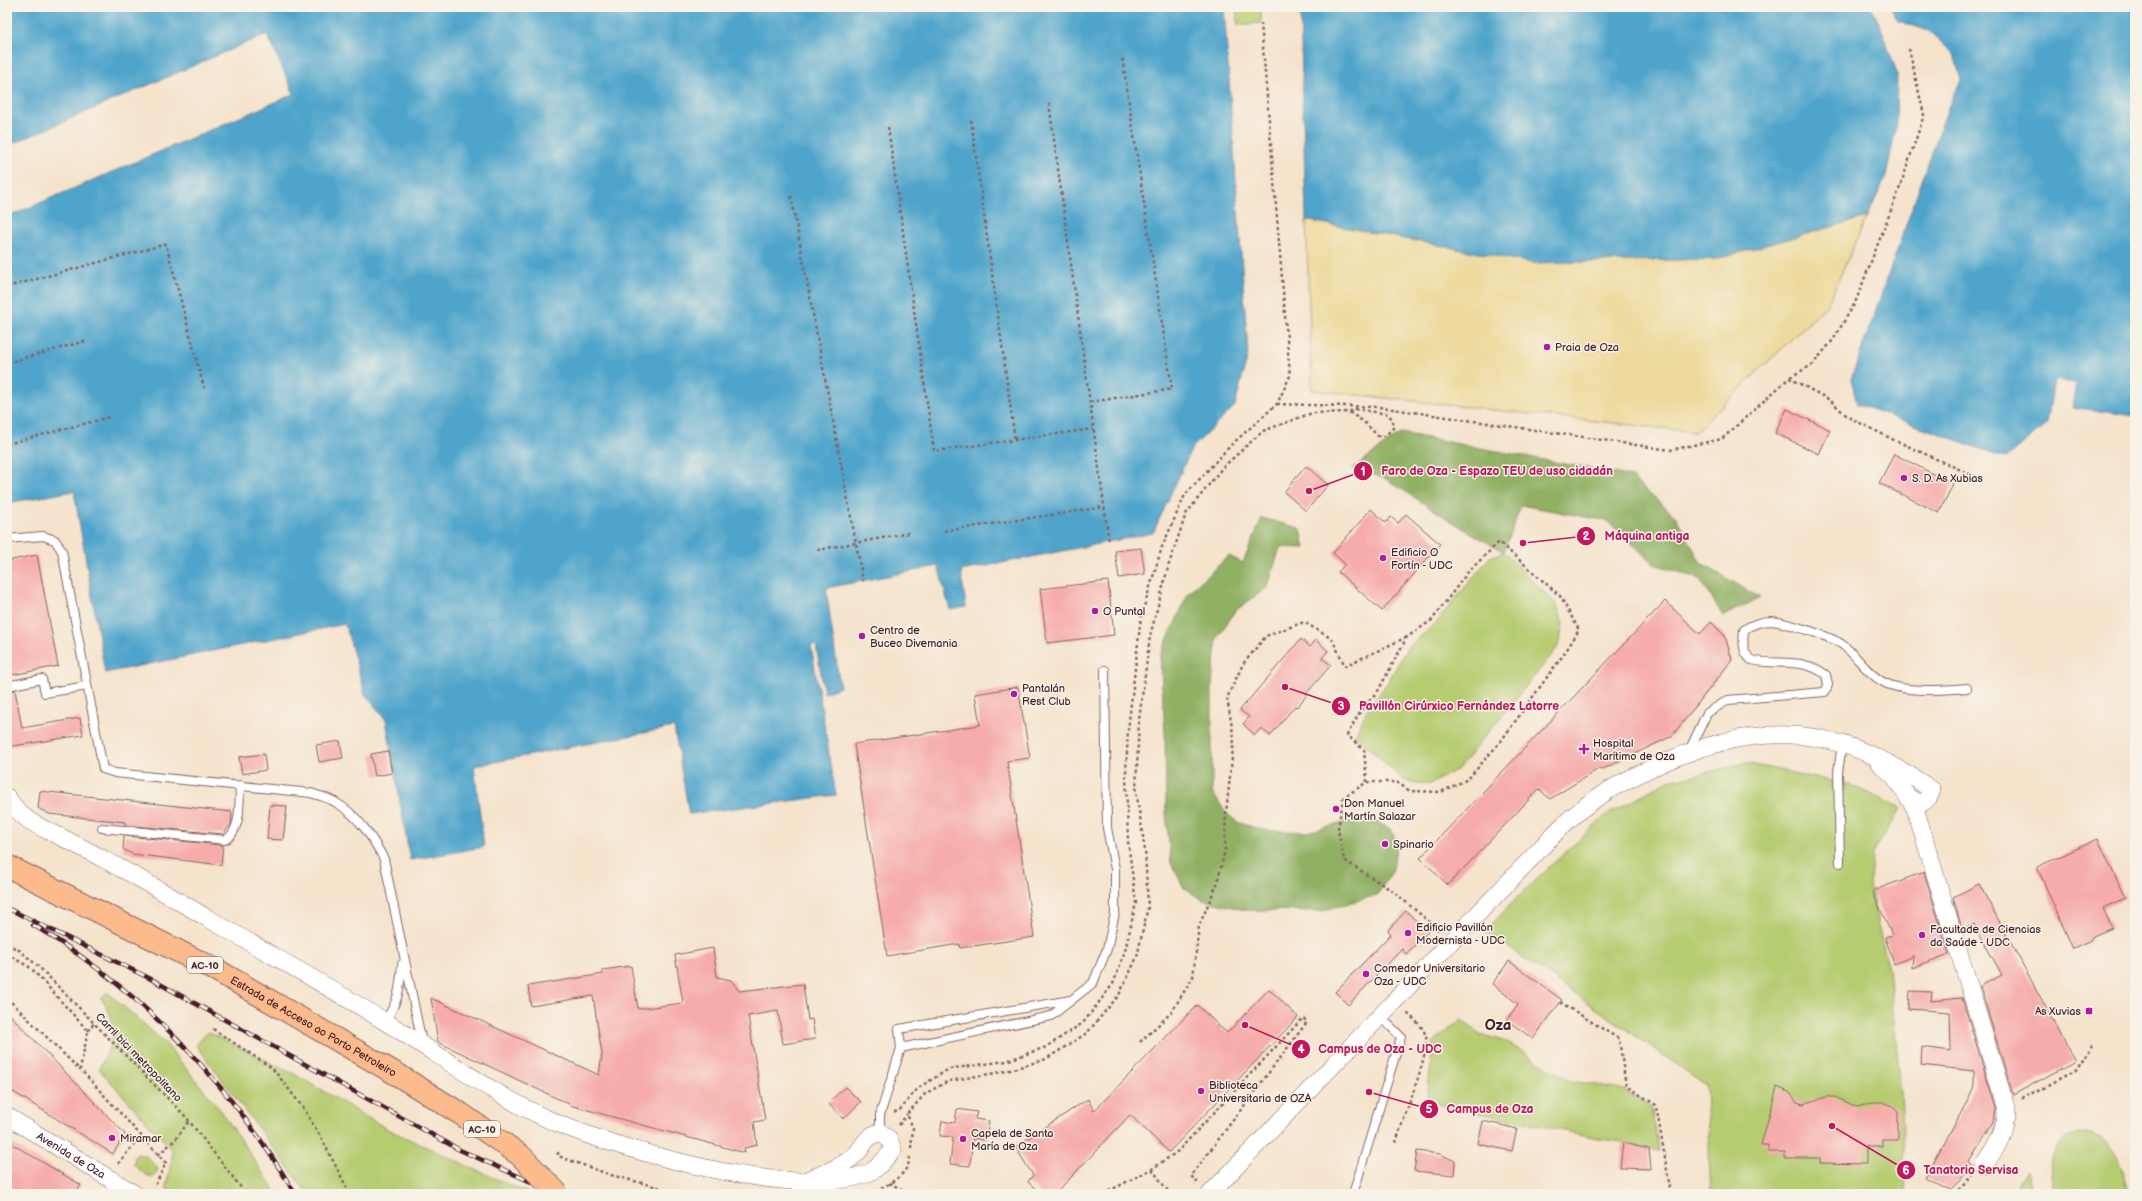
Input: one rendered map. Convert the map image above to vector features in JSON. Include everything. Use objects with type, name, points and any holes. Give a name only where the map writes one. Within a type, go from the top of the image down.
[{"type":"main road","name":"Estrada de Acceso ao Porto Petroleiro","points":[[7,866],[218,972],[398,1075],[461,1114],[520,1155],[558,1194]]},
{"type":"street","points":[[1206,1190],[1381,1017],[1582,807],[1636,775],[1689,751],[1751,736],[1780,734],[1808,736],[1867,752],[1903,769],[1932,790],[1929,797],[1924,802],[1916,802],[1908,797]]},
{"type":"street","points":[[1867,752],[1894,776],[1915,808],[2006,1107],[2007,1121],[2003,1135],[1984,1166]]},
{"type":"street","points":[[7,797],[13,806],[33,825],[65,839],[123,869],[384,1020],[479,1081],[551,1121],[632,1150],[716,1172],[799,1183],[834,1183],[869,1173],[884,1161],[893,1150],[889,1139],[880,1132],[869,1135],[854,1156],[831,1170],[799,1183]]},
{"type":"street","name":"Avenida de Oza","points":[[7,1116],[135,1194]]},
{"type":"lane","points":[[7,539],[43,536],[55,540],[62,551],[103,769],[115,773],[311,793],[335,801],[356,818],[371,834],[384,859],[402,956],[422,1045]]},
{"type":"lane","points":[[1689,751],[1707,713],[1728,700],[1804,695],[1825,692],[1828,685],[1826,675],[1818,668],[1802,663],[1751,660],[1744,653],[1743,642],[1744,630],[1751,624],[1772,621],[1803,628],[1843,644],[1864,667],[1885,683],[1917,690],[1966,688]]},
{"type":"lane","points":[[901,1048],[1051,1016],[1074,1000],[1093,983],[1107,949],[1115,913],[1115,869],[1107,828],[1105,670]]},
{"type":"lane","points":[[7,686],[42,679],[45,692],[87,686]]},
{"type":"lane","points":[[1840,863],[1838,772],[1842,744]]},
{"type":"lane","points":[[102,828],[225,840],[230,837],[237,826],[240,785]]},
{"type":"lane","points":[[384,1020],[391,1013],[400,994],[402,956]]},
{"type":"lane","points":[[880,1132],[880,1115],[901,1048],[899,1028],[1074,1000]]},
{"type":"lane","points":[[1353,1194],[1401,1037],[1381,1017]]},
{"type":"path","points":[[880,1115],[899,1111],[918,1088],[949,1069],[1006,1061],[1046,1047],[1083,1023],[1113,984],[1125,951],[1136,903],[1128,841],[1126,773],[1128,730],[1141,617],[1162,546],[1185,495],[1231,445],[1277,404],[1290,376],[1261,23]]},
{"type":"path","points":[[1277,404],[1386,408],[1670,450],[1722,439],[1789,378],[1812,365],[1833,340],[1851,309],[1900,187],[1924,115],[1909,49]]},
{"type":"path","points":[[1090,402],[1172,389],[1122,56]]},
{"type":"path","points":[[1049,103],[1109,542]]},
{"type":"path","points":[[971,120],[1015,440]]},
{"type":"path","points":[[888,127],[934,451],[1093,429]]},
{"type":"path","points":[[791,196],[863,581]]},
{"type":"path","points":[[7,287],[166,244],[204,388]]},
{"type":"path","points":[[7,363],[85,341]]},
{"type":"path","points":[[1789,378],[1830,400],[1848,417],[1892,439],[1983,480]]},
{"type":"path","points":[[1355,408],[1388,414],[1394,420],[1393,428],[1385,436],[1378,436],[1364,422],[1349,412],[1355,408]]},
{"type":"path","points":[[7,444],[110,417]]},
{"type":"path","points":[[944,531],[1104,507]]},
{"type":"path","points":[[818,550],[909,533]]},
{"type":"path","points":[[1140,1042],[1171,1013],[1193,977],[1199,926],[1217,884],[1225,850],[1226,813],[1234,739],[1227,698],[1243,664],[1266,636],[1304,622],[1332,639],[1345,666],[1407,637],[1432,620],[1468,572],[1499,542],[1560,596],[1579,630],[1566,651],[1501,741],[1468,779],[1441,792],[1410,791],[1396,782],[1367,782],[1343,798],[1338,830],[1344,860],[1394,892],[1441,932]]},
{"type":"path","points":[[1367,782],[1364,750],[1347,735],[1363,707],[1378,691],[1407,637]]},
{"type":"path","name":"Carril bici metropolitano","points":[[7,944],[19,950],[38,966],[189,1121],[246,1194]]},
{"type":"path","points":[[7,954],[31,968],[88,1031]]},
{"type":"path","points":[[7,998],[80,1069],[166,1164],[155,1186]]},
{"type":"path","points":[[1395,1002],[1418,1023],[1426,1036],[1423,1058],[1396,1143]]},
{"type":"path","points":[[1560,1002],[1618,1039],[1626,1086],[1656,1105],[1671,1194]]},
{"type":"path","points":[[1103,1194],[1152,1168],[1178,1151],[1303,1018],[1307,1022],[1191,1176],[1206,1190]]},
{"type":"path","points":[[80,1069],[88,1031],[94,1023]]},
{"type":"path","points":[[213,1029],[272,1068],[282,1079],[304,1109],[322,1139],[350,1194]]},
{"type":"path","points":[[2006,1107],[2074,1071],[2092,1044]]},
{"type":"path","points":[[158,1155],[176,1139],[189,1121]]},
{"type":"path","points":[[118,1164],[141,1135]]},
{"type":"path","points":[[558,1152],[558,1156],[611,1175],[684,1194]]},
{"type":"path","points":[[1954,1194],[1984,1166]]},
{"type":"path","points":[[1152,1168],[1170,1194]]},
{"type":"path","points":[[869,1173],[912,1194]]},
{"type":"green space","points":[[1236,7],[1261,7],[1261,23],[1238,25]]},
{"type":"green space","points":[[1401,433],[1629,476],[1676,517],[1701,563],[1760,598],[1723,616],[1700,579],[1654,564],[1608,521],[1521,505],[1504,552],[1456,524],[1386,479],[1353,468]]},
{"type":"green space","points":[[1262,518],[1301,529],[1305,548],[1280,547],[1268,587],[1235,611],[1217,638],[1212,684],[1212,792],[1226,813],[1237,822],[1263,830],[1307,832],[1351,821],[1375,821],[1390,829],[1397,841],[1393,870],[1377,895],[1322,911],[1245,910],[1203,900],[1184,888],[1171,863],[1166,814],[1165,732],[1160,656],[1189,592],[1229,556],[1243,563]]},
{"type":"green space","points":[[1504,552],[1557,605],[1563,624],[1559,646],[1458,769],[1428,785],[1403,780],[1355,735],[1367,710],[1388,682],[1407,648],[1435,624],[1490,557]]},
{"type":"green space","points":[[1745,763],[1850,785],[1901,808],[1872,855],[1870,885],[1889,969],[1901,1093],[1906,1194],[1711,1194],[1706,1085],[1485,931],[1533,882],[1605,816],[1665,782]]},
{"type":"green space","points":[[107,992],[165,1043],[222,1112],[277,1194],[174,1194],[166,1188],[173,1151],[99,1069],[108,1050],[113,1034],[111,1018],[101,998]]},
{"type":"green space","points":[[1461,1020],[1480,1034],[1506,1042],[1571,1081],[1622,1089],[1651,1106],[1659,1151],[1427,1102],[1433,1043]]},
{"type":"green space","points":[[208,1032],[294,1074],[389,1130],[532,1194],[308,1194],[196,1045]]},
{"type":"green space","points":[[2086,1133],[2096,1137],[2111,1148],[2120,1165],[2128,1194],[2057,1194],[2052,1181],[2050,1166],[2053,1152],[2062,1141],[2068,1137]]},
{"type":"green space","points":[[138,1154],[146,1156],[157,1167],[158,1170],[153,1177],[146,1175],[134,1165],[135,1156]]},
{"type":"green space","points":[[2026,1170],[2032,1194],[2012,1194]]},
{"type":"sand","name":"Praia de Oza","points":[[1867,217],[1827,305],[1695,432],[1312,390],[1306,220],[1532,263],[1716,259]]},
{"type":"water","points":[[7,7],[1224,7],[1248,354],[1235,406],[1192,448],[1153,533],[961,571],[966,607],[950,610],[938,566],[826,588],[840,687],[824,693],[816,644],[811,645],[836,795],[689,814],[674,727],[474,766],[484,847],[410,860],[386,720],[365,694],[345,624],[105,673],[74,491],[7,503],[7,217],[294,94],[267,34],[7,146]]},
{"type":"water","points":[[1300,7],[1871,7],[1881,27],[1897,73],[1896,127],[1886,177],[1867,217],[1716,259],[1532,263],[1306,220]]},
{"type":"water","points":[[1890,7],[2135,7],[2135,416],[2072,407],[2076,383],[2054,380],[2047,424],[2006,458],[1857,404],[1851,379],[1949,105],[1961,80],[1954,54],[1929,31],[1898,21]]},
{"type":"building","points":[[1787,409],[1830,430],[1819,454],[1775,433]]},
{"type":"building","points":[[1894,454],[1953,484],[1939,513],[1879,483]]},
{"type":"building","points":[[1306,466],[1328,485],[1306,511],[1284,492]]},
{"type":"building","name":"Edificio O Fortín - UDC","points":[[1371,509],[1386,523],[1391,517],[1398,523],[1406,514],[1440,544],[1382,611],[1338,572],[1345,564],[1333,553]]},
{"type":"building","points":[[1141,548],[1145,574],[1119,578],[1115,551]]},
{"type":"building","points":[[37,555],[58,666],[7,676],[7,561]]},
{"type":"building","points":[[1108,581],[1114,635],[1047,643],[1040,589]]},
{"type":"building","name":"Hospital Marítimo de Oza","points":[[1665,601],[1700,634],[1711,622],[1725,636],[1732,660],[1672,736],[1601,770],[1600,768],[1550,799],[1539,789],[1448,885],[1420,858]]},
{"type":"building","points":[[1301,639],[1310,647],[1316,640],[1328,651],[1322,658],[1331,665],[1297,707],[1295,706],[1270,736],[1261,728],[1255,735],[1243,724],[1249,717],[1240,710]]},
{"type":"building","points":[[1018,687],[1030,758],[1007,761],[1034,937],[960,948],[959,944],[887,956],[854,744],[980,725],[975,694]]},
{"type":"building","points":[[15,690],[22,728],[80,718],[83,735],[7,747],[7,691]]},
{"type":"building","points":[[340,741],[343,758],[319,762],[316,745]]},
{"type":"building","points":[[388,751],[392,773],[375,776],[371,754]]},
{"type":"building","points":[[264,754],[266,770],[242,774],[239,757]]},
{"type":"building","points":[[40,791],[232,812],[231,824],[223,834],[125,825],[125,822],[49,814],[38,808]]},
{"type":"building","points":[[270,805],[287,806],[283,840],[267,839]]},
{"type":"building","points":[[124,836],[223,845],[221,865],[132,854],[123,849]]},
{"type":"building","points":[[2098,839],[2125,898],[2103,908],[2112,928],[2093,936],[2089,942],[2073,949],[2037,867]]},
{"type":"building","points":[[1924,872],[1949,954],[1912,968],[1913,956],[1894,964],[1885,937],[1892,935],[1872,891]]},
{"type":"building","points":[[1979,884],[2075,1061],[2013,1095],[1980,986],[2002,975],[1974,924],[1962,929],[1953,897]]},
{"type":"building","points":[[1406,911],[1428,932],[1406,954],[1402,949],[1348,1005],[1335,992],[1391,934],[1388,930]]},
{"type":"building","points":[[713,948],[717,977],[731,980],[739,991],[803,984],[808,1020],[812,1019],[815,1039],[783,1044],[778,1011],[748,1016],[765,1120],[754,1122],[757,1145],[744,1148],[745,1153],[573,1106],[438,1042],[431,998],[599,1075],[602,1054],[593,996],[531,1006],[528,986],[603,974],[602,970],[631,966],[638,1009],[683,1003],[675,955]]},
{"type":"building","points":[[1509,961],[1562,1000],[1533,1039],[1507,1020],[1518,1004],[1492,984]]},
{"type":"building","points":[[1269,989],[1298,1017],[1169,1152],[1130,1115],[1055,1194],[1041,1194],[1028,1182],[1033,1175],[1015,1147],[1088,1099],[1094,1111],[1197,1005],[1227,1033]]},
{"type":"building","points":[[1910,991],[1932,992],[1931,1001],[1962,998],[1996,1108],[1994,1123],[1969,1163],[1973,1168],[1950,1190],[1925,1177],[1967,1102],[1974,1086],[1974,1071],[1921,1065],[1922,1047],[1951,1051],[1950,1012],[1909,1009]]},
{"type":"building","points":[[7,1012],[125,1134],[113,1154],[7,1088]]},
{"type":"building","points":[[845,1087],[861,1102],[843,1119],[828,1103]]},
{"type":"building","points":[[1777,1087],[1789,1092],[1797,1102],[1803,1104],[1826,1097],[1835,1097],[1857,1107],[1874,1102],[1882,1102],[1891,1105],[1898,1112],[1898,1140],[1882,1140],[1882,1146],[1866,1146],[1866,1164],[1820,1163],[1820,1158],[1785,1158],[1785,1152],[1768,1152],[1768,1145],[1761,1145]]},
{"type":"building","name":"Capela de Santa María de Oza","points":[[957,1109],[977,1112],[975,1119],[989,1121],[986,1140],[973,1138],[970,1166],[950,1164],[953,1137],[940,1136],[942,1121],[955,1123]]},
{"type":"building","points":[[1483,1121],[1517,1129],[1512,1151],[1478,1144]]},
{"type":"building","points":[[7,1141],[81,1185],[75,1194],[7,1194]]},
{"type":"building","points":[[1623,1143],[1649,1149],[1651,1169],[1620,1168]]},
{"type":"building","points":[[1417,1151],[1440,1154],[1455,1161],[1454,1175],[1414,1171]]},
{"type":"railway","points":[[7,908],[151,979],[460,1150],[558,1194]]},
{"type":"railway","points":[[33,925],[73,951],[111,979],[147,1010],[181,1043],[213,1078],[243,1115],[295,1194]]},
{"type":"place","name":"Praia de Oza","points":[[1547,347]]},
{"type":"place","name":"S. D. As Xubias","points":[[1904,478]]},
{"type":"place","name":"Faro de Oza - Espazo TEU de uso cidadán","points":[[1309,491]]},
{"type":"place","name":"Máquina antiga","points":[[1523,543]]},
{"type":"place","name":"Edificio O Fortín - UDC","points":[[1383,558]]},
{"type":"place","name":"O Puntal","points":[[1095,611]]},
{"type":"place","name":"Centro de Buceo Divemania","points":[[862,636]]},
{"type":"place","name":"Pavillón Cirúrxico Fernández Latorre","points":[[1285,687]]},
{"type":"place","name":"Pantalán Rest Club","points":[[1014,694]]},
{"type":"place","name":"Hospital Marítimo de Oza","points":[[1584,749]]},
{"type":"place","name":"Don Manuel Martín Salazar","points":[[1336,809]]},
{"type":"place","name":"Spinario","points":[[1385,844]]},
{"type":"place","name":"Edificio Pavillón Modernista - UDC","points":[[1408,933]]},
{"type":"place","name":"Facultade de Ciencias da Saúde - UDC","points":[[1922,935]]},
{"type":"place","name":"Comedor Universitario Oza - UDC","points":[[1366,974]]},
{"type":"place","name":"As Xuvias","points":[[2089,1011]]},
{"type":"place","name":"Campus de Oza - UDC","points":[[1245,1025]]},
{"type":"place","name":"Biblioteca Universitaria de OZA","points":[[1201,1091]]},
{"type":"place","name":"Campus de Oza","points":[[1369,1092]]},
{"type":"place","name":"Tanatorio Servisa","points":[[1832,1126]]},
{"type":"place","name":"Miramar","points":[[112,1138]]},
{"type":"place","name":"Capela de Santa María de Oza","points":[[963,1139]]},
{"type":"district","name":"Oza","points":[[1498,1025]]}]
